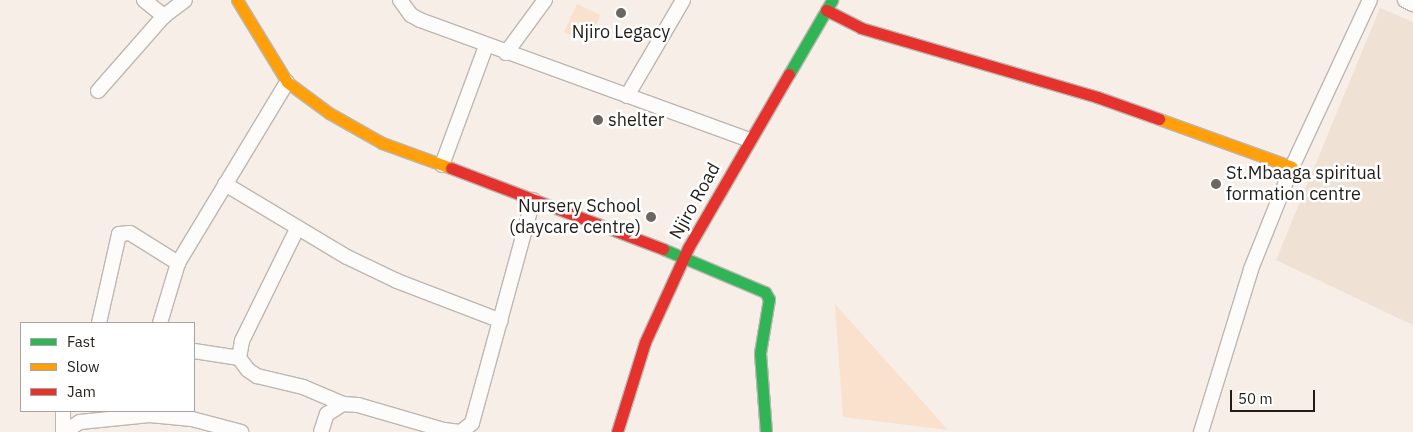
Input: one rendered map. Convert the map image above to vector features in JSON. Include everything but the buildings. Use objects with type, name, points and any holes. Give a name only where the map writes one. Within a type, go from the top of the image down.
[{"type":"street","points":[[144,0],[164,16]]},
{"type":"street","points":[[98,91],[164,16],[186,0]]},
{"type":"street","points":[[237,0],[287,82],[329,113],[382,142],[533,200],[587,218],[628,238],[685,256],[760,288],[767,295],[760,353],[766,432]]},
{"type":"street","points":[[400,0],[411,15],[486,46],[750,140]]},
{"type":"street","points":[[506,53],[545,0]]},
{"type":"street","points":[[627,96],[683,0]]},
{"type":"street","points":[[1201,432],[1251,269],[1292,167],[1370,0]]},
{"type":"street","points":[[1405,0],[1413,4]]},
{"type":"street","points":[[829,5],[861,28],[1097,97],[1292,167]]},
{"type":"street","name":"Njiro Road","points":[[617,432],[645,342],[685,256],[829,5]]},
{"type":"street","points":[[442,165],[486,46]]},
{"type":"street","points":[[160,322],[178,263],[287,82]]},
{"type":"street","points":[[225,184],[297,229],[397,281],[501,321]]},
{"type":"street","points":[[195,351],[239,358],[248,370],[257,376],[302,386],[342,404],[358,405],[444,430],[461,432],[472,423],[533,200]]},
{"type":"street","points":[[239,358],[242,341],[297,229]]},
{"type":"street","points":[[99,322],[120,234],[130,233],[178,263]]},
{"type":"street","points":[[321,432],[327,414],[342,404]]},
{"type":"street","points":[[63,412],[63,432]]},
{"type":"street","points":[[63,432],[80,422],[150,415],[192,419],[241,432]]},
{"type":"shaded area","points":[[577,4],[601,15],[587,43],[564,32]]},
{"type":"shaded area","points":[[1380,8],[1413,22],[1413,325],[1276,260]]},
{"type":"shaded area","points":[[835,304],[948,430],[843,417]]},
{"type":"traffic: fast","points":[[789,74],[832,0]]},
{"type":"traffic: fast","points":[[663,249],[765,292],[769,299],[760,353],[766,432]]},
{"type":"traffic: slow","points":[[237,0],[287,82],[329,113],[382,143],[451,168]]},
{"type":"traffic: slow","points":[[1159,119],[1292,167]]},
{"type":"traffic: jam","points":[[826,10],[861,28],[1097,97],[1159,119]]},
{"type":"traffic: jam","points":[[617,432],[645,342],[688,248],[789,74]]},
{"type":"traffic: jam","points":[[451,168],[663,249]]},
{"type":"place","name":"Njiro Legacy","points":[[621,13]]},
{"type":"place","name":"shelter","points":[[598,120]]},
{"type":"place","name":"St.Mbaaga spiritual formation centre","points":[[1216,184]]},
{"type":"place","name":"Nursery School (daycare centre)","points":[[651,217]]}]
